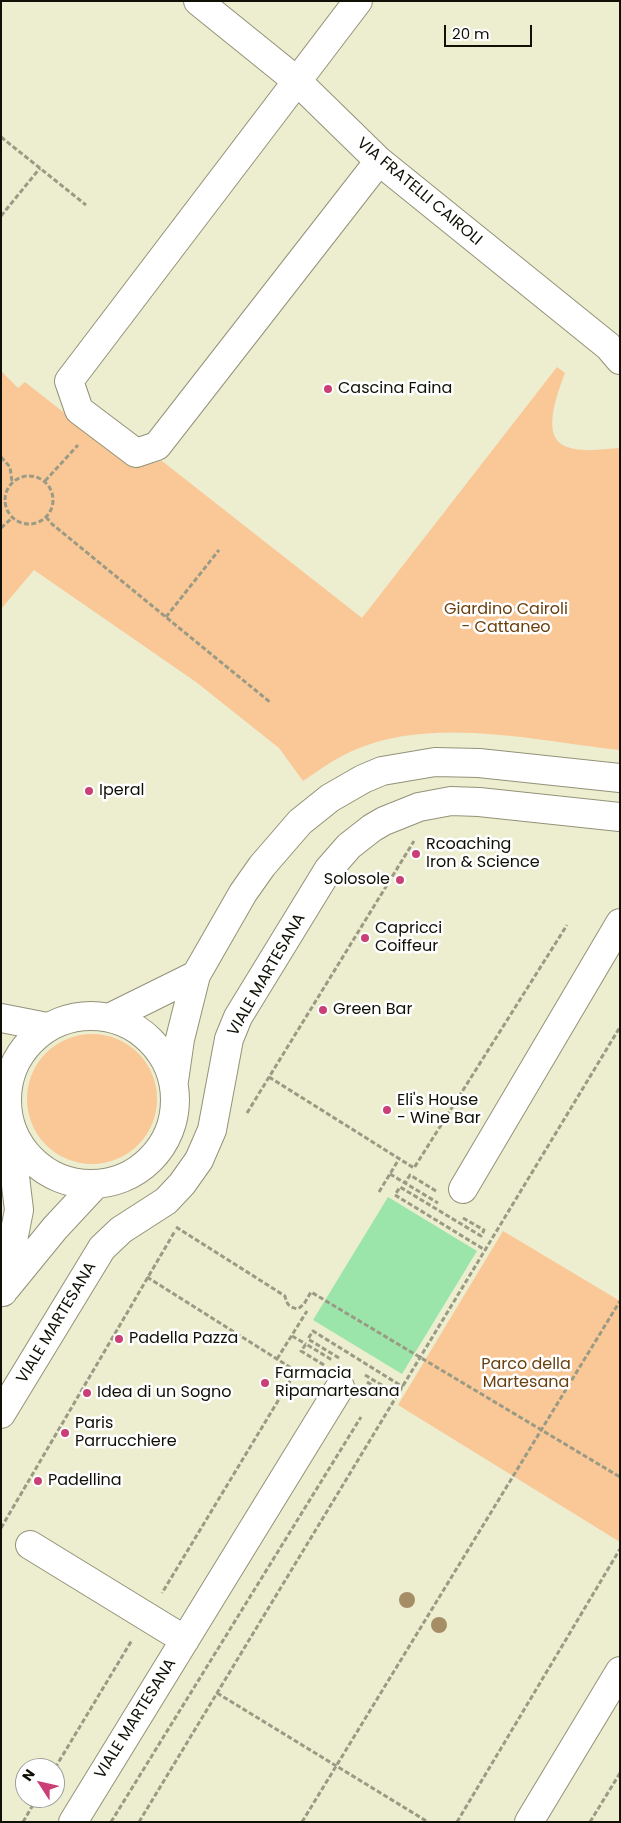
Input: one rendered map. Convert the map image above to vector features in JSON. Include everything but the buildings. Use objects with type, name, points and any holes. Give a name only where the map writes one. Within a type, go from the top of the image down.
[{"type":"street","name":"VIA FRATELLI CAIROLI","points":[[198,1],[297,80],[379,161],[608,346],[620,360]]},
{"type":"street","points":[[358,1],[69,380],[79,410],[136,453],[157,446],[379,161]]},
{"type":"street","points":[[9,1124],[22,1150],[33,1163],[53,1177],[80,1185],[95,1185],[132,1174],[161,1148],[172,1131],[175,1111],[174,1081],[180,1040],[196,975],[243,893],[284,838],[300,822],[345,789],[382,771],[429,763],[452,762],[620,778]]},
{"type":"street","name":"VIALE MARTESANA","points":[[1,1414],[102,1248],[120,1230],[166,1200],[182,1184],[199,1160],[212,1130],[229,1038],[238,1017],[328,870],[349,846],[372,828],[401,813],[419,807],[451,801],[479,802],[620,817]]},
{"type":"street","points":[[464,1189],[620,923]]},
{"type":"street","points":[[111,1017],[196,975]]},
{"type":"street","points":[[2,1294],[20,1210],[4,1092],[11,1070],[24,1047],[47,1027],[77,1016],[111,1017],[132,1026],[147,1036],[162,1053],[174,1081]]},
{"type":"street","points":[[1,1018],[47,1027]]},
{"type":"street","points":[[2,1294],[55,1228],[95,1185]]},
{"type":"street","name":"VIALE MARTESANA","points":[[73,1822],[340,1387]]},
{"type":"street","points":[[30,1545],[184,1640]]},
{"type":"street","points":[[529,1822],[620,1671]]},
{"type":"path","points":[[1,137],[86,205]]},
{"type":"path","points":[[1,216],[40,168]]},
{"type":"path","points":[[45,481],[97,425]]},
{"type":"path","points":[[1,457],[10,467],[12,482]]},
{"type":"path","points":[[28,476],[36,476],[45,481],[50,487],[53,497],[53,506],[46,517],[36,523],[28,524],[12,518],[7,510],[5,501],[6,493],[12,482],[20,477],[28,476]]},
{"type":"path","points":[[46,517],[52,524],[271,702]]},
{"type":"path","points":[[1,528],[12,518]]},
{"type":"path","points":[[166,617],[219,550]]},
{"type":"path","points":[[247,1113],[414,840]]},
{"type":"path","points":[[269,1077],[414,1168],[567,926]]},
{"type":"path","points":[[139,1822],[620,1027]]},
{"type":"path","points":[[379,1192],[399,1159]]},
{"type":"path","points":[[390,1174],[405,1183]]},
{"type":"path","points":[[170,1224],[285,1296],[286,1303],[290,1308],[298,1309],[304,1304],[311,1292],[620,1477]]},
{"type":"path","points":[[1,1528],[176,1228]]},
{"type":"path","points":[[61,1758],[296,1370],[147,1277]]},
{"type":"path","points":[[302,1822],[540,1429],[620,1301]]},
{"type":"path","points":[[277,1359],[307,1311]]},
{"type":"path","points":[[292,1336],[306,1344]]},
{"type":"path","points":[[111,1822],[361,1417]]},
{"type":"path","points":[[457,1822],[620,1550]]},
{"type":"path","points":[[217,1693],[428,1822]]},
{"type":"path","points":[[590,1822],[620,1773]]},
{"type":"path","points":[[23,1822],[31,1808]]},
{"type":"green space","name":"Giardino Cairoli - Cattaneo","points":[[557,367],[565,373],[559,389],[552,420],[555,438],[561,444],[574,449],[620,448],[620,750],[484,734],[450,732],[416,734],[383,740],[352,751],[303,781],[279,748],[196,682],[34,570],[1,609],[1,371],[18,388],[25,382],[133,467],[162,461],[362,618]]},
{"type":"green space","points":[[92,1034],[105,1035],[117,1039],[138,1053],[152,1074],[156,1086],[156,1112],[152,1124],[138,1145],[117,1159],[105,1163],[92,1164],[79,1163],[67,1159],[46,1145],[32,1124],[28,1112],[27,1099],[28,1086],[32,1074],[46,1053],[67,1039],[79,1035]]},
{"type":"green space","name":"Parco della Martesana","points":[[503,1231],[620,1301],[620,1542],[398,1405]]},
{"type":"shaded area","points":[[388,1197],[477,1251],[402,1374],[313,1320]]},
{"type":"place","name":"Cascina Faina","points":[[328,389]]},
{"type":"place","name":"Iperal","points":[[89,791]]},
{"type":"place","name":"Rcoaching Iron & Science","points":[[416,854]]},
{"type":"place","name":"Solosole","points":[[400,880]]},
{"type":"place","name":"Capricci Coiffeur","points":[[365,938]]},
{"type":"place","name":"Green Bar","points":[[323,1010]]},
{"type":"place","name":"Eli's House - Wine Bar","points":[[387,1110]]},
{"type":"place","name":"Padella Pazza","points":[[119,1339]]},
{"type":"place","name":"Farmacia Ripamartesana","points":[[265,1383]]},
{"type":"place","name":"Idea di un Sogno","points":[[87,1393]]},
{"type":"place","name":"Paris Parrucchiere","points":[[65,1433]]},
{"type":"place","name":"Padellina","points":[[38,1481]]}]
